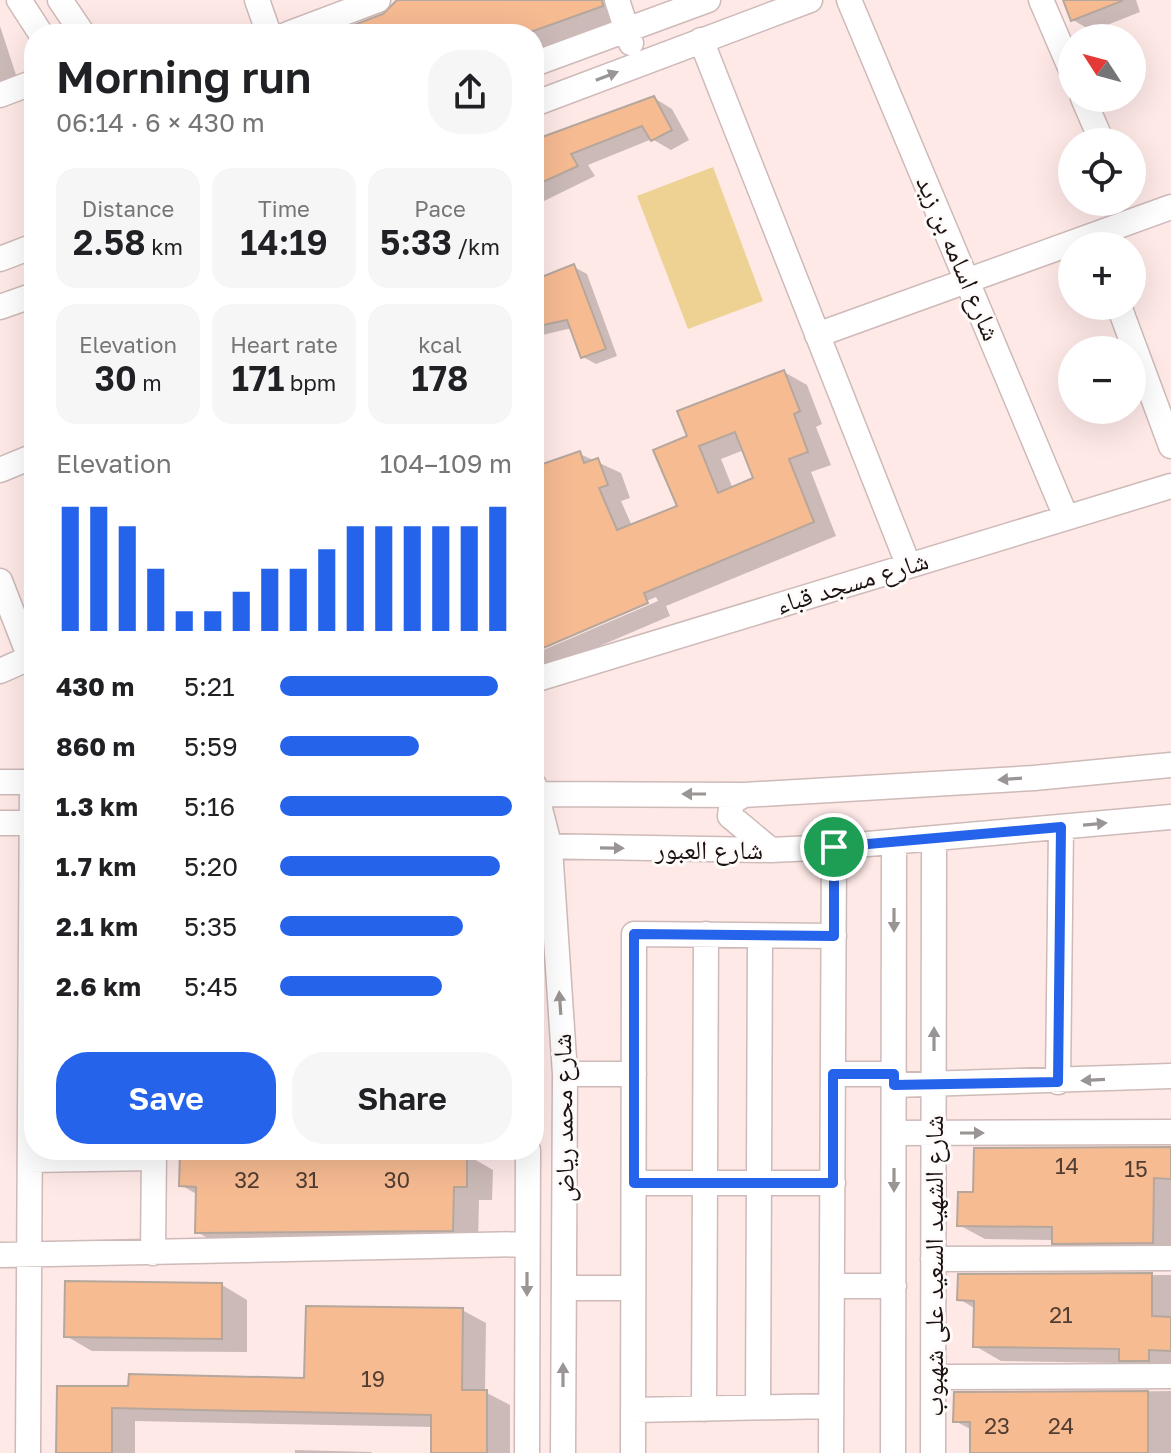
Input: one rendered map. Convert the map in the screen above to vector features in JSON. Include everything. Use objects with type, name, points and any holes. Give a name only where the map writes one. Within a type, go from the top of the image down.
[{"type":"street","points":[[19,0],[35,24]]},
{"type":"street","points":[[60,0],[76,24]]},
{"type":"street","points":[[257,0],[265,24]]},
{"type":"street","points":[[314,24],[378,0]]},
{"type":"street","points":[[617,0],[638,64]]},
{"type":"street","points":[[544,60],[708,0]]},
{"type":"street","points":[[544,100],[810,0]]},
{"type":"street","name":"شارع اسامه بن زيد","points":[[849,0],[1066,517]]},
{"type":"street","points":[[1041,0],[1058,39]]},
{"type":"street","points":[[701,40],[908,564]]},
{"type":"street","points":[[0,95],[24,86]]},
{"type":"street","points":[[1146,210],[1171,207]]},
{"type":"street","points":[[1105,232],[1125,216]]},
{"type":"street","points":[[0,259],[24,250]]},
{"type":"street","points":[[817,335],[1058,252]]},
{"type":"street","points":[[0,307],[24,299]]},
{"type":"street","points":[[1124,320],[1171,446]]},
{"type":"street","points":[[0,470],[24,460]]},
{"type":"street","name":"شارع مسجد قباء","points":[[544,677],[1171,486]]},
{"type":"street","points":[[0,581],[24,638]]},
{"type":"street","points":[[0,671],[24,660]]},
{"type":"street","name":"شارع العبور","points":[[544,791],[744,795],[1018,779],[1171,765]]},
{"type":"street","points":[[0,782],[24,782]]},
{"type":"street","points":[[744,795],[732,802],[730,816],[771,850]]},
{"type":"street","name":"شارع العبور","points":[[544,847],[771,850],[834,847],[1171,817]]},
{"type":"street","points":[[0,823],[24,823]]},
{"type":"street","points":[[1058,1082],[1061,827]]},
{"type":"street","name":"شارع الشهيد السعيد على شهبوب","points":[[933,1453],[934,838]]},
{"type":"street","name":"شارع الشهيد السعيد على شهبوب","points":[[893,1453],[894,842]]},
{"type":"street","points":[[831,1453],[834,847]]},
{"type":"street","name":"شارع محمد رياض","points":[[544,867],[565,1074],[563,1453]]},
{"type":"street","points":[[633,1453],[634,934],[834,936]]},
{"type":"street","points":[[704,1409],[706,934]]},
{"type":"street","points":[[758,1407],[760,936]]},
{"type":"street","points":[[565,1074],[634,1074]]},
{"type":"street","points":[[833,1074],[934,1084],[1171,1076]]},
{"type":"street","points":[[894,1133],[1171,1132]]},
{"type":"street","points":[[28,1453],[30,1160]]},
{"type":"street","points":[[153,1253],[154,1160]]},
{"type":"street","name":"شارع محمد رياض","points":[[527,1453],[528,1160]]},
{"type":"street","points":[[634,1183],[833,1183]]},
{"type":"street","points":[[0,1255],[527,1244]]},
{"type":"street","points":[[933,1259],[1171,1258]]},
{"type":"street","points":[[832,1286],[894,1286]]},
{"type":"street","points":[[564,1288],[633,1288]]},
{"type":"street","points":[[934,1377],[1171,1376]]},
{"type":"street","points":[[633,1410],[831,1406]]},
{"type":"shaded area","points":[[713,167],[763,301],[688,329],[637,196]]},
{"type":"building","points":[[397,0],[602,0],[603,6],[544,27],[544,24],[356,24],[383,14]]},
{"type":"building","points":[[1063,0],[1121,0],[1122,1],[1071,21]]},
{"type":"building","points":[[654,96],[672,130],[651,141],[642,126],[571,154],[578,166],[544,181],[544,136]]},
{"type":"building","points":[[574,264],[606,349],[581,358],[567,320],[544,325],[544,276]]},
{"type":"building","points":[[784,370],[800,411],[794,414],[808,452],[789,459],[814,522],[644,593],[648,603],[544,648],[544,464],[580,451],[584,463],[598,458],[608,485],[599,488],[617,530],[677,506],[653,450],[687,436],[677,411]],"holes":[[[735,432],[753,478],[718,493],[699,446]]]},
{"type":"building","points":[[1171,1147],[1171,1179],[1154,1178],[1153,1243],[1052,1244],[1052,1227],[957,1226],[958,1192],[973,1192],[974,1148]]},
{"type":"building","points":[[180,1160],[467,1160],[467,1187],[454,1187],[453,1231],[195,1233],[196,1187],[179,1186]]},
{"type":"building","points":[[1152,1273],[1152,1316],[1171,1317],[1171,1351],[1149,1350],[1149,1361],[1119,1361],[1119,1349],[973,1347],[974,1301],[957,1300],[958,1274]]},
{"type":"building","points":[[65,1281],[222,1283],[222,1339],[64,1337]]},
{"type":"building","points":[[306,1306],[463,1308],[462,1390],[487,1390],[487,1453],[431,1453],[431,1415],[112,1408],[112,1453],[56,1453],[57,1386],[128,1386],[129,1374],[304,1378]]},
{"type":"building","points":[[1148,1391],[1148,1453],[970,1453],[970,1422],[953,1422],[954,1392]]},
{"type":"route","points":[[1061,827],[1058,1082],[894,1085],[894,1074],[833,1074],[833,1183],[634,1183],[634,934],[834,936],[834,847],[1061,827]]}]
